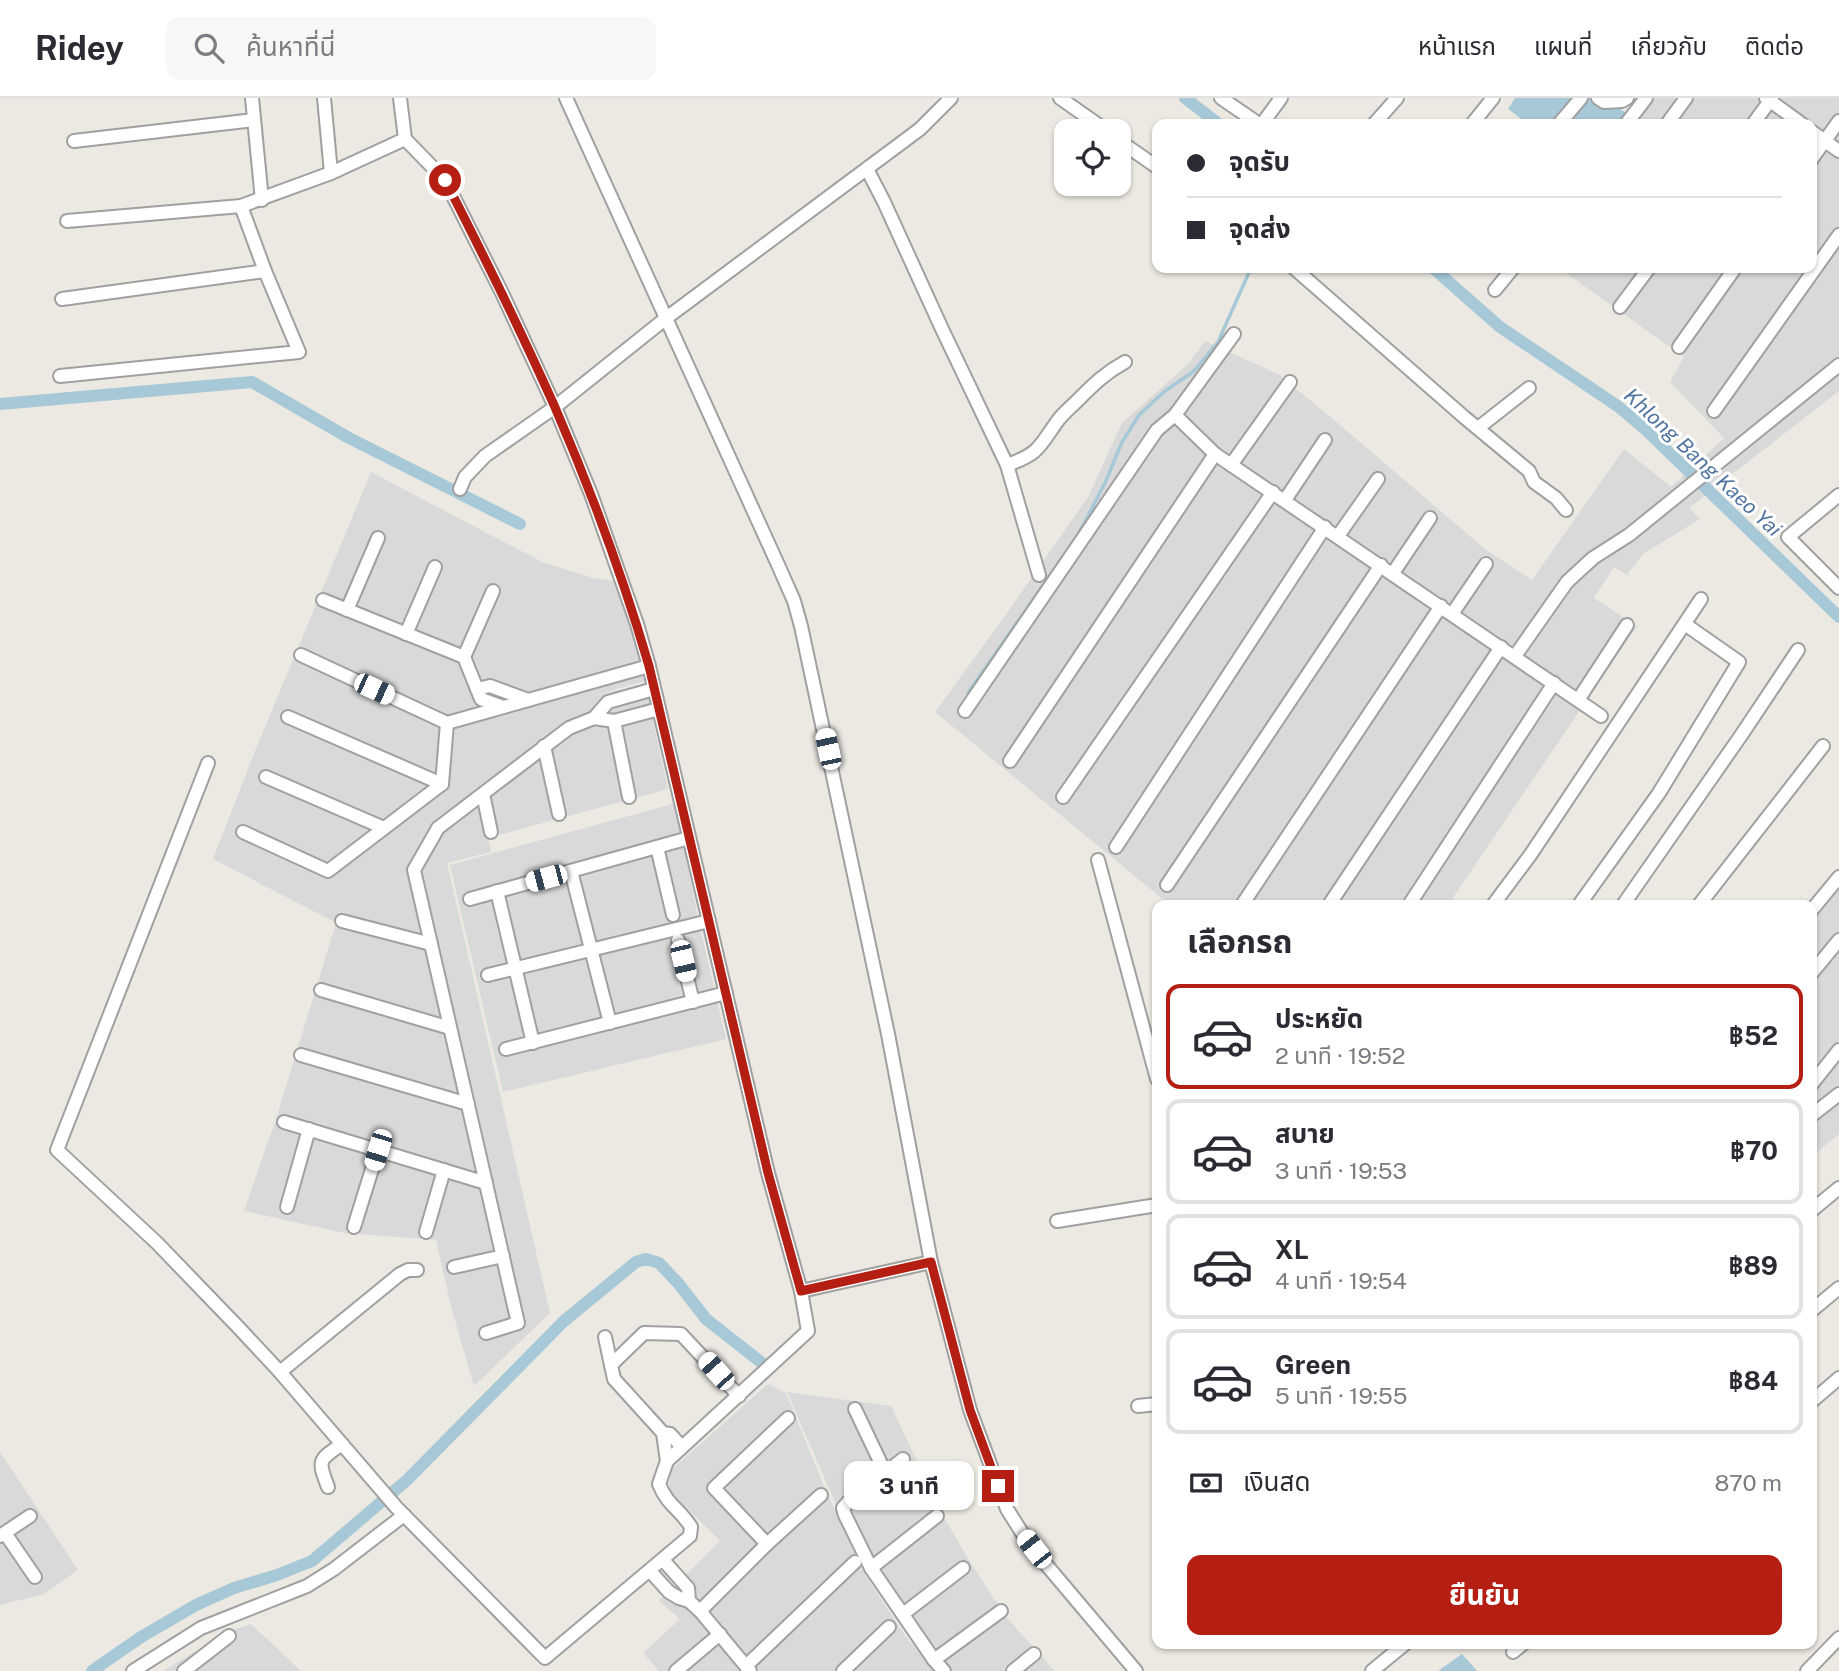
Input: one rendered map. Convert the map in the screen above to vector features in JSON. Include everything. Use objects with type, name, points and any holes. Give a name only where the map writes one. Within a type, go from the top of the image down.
[{"type":"street","points":[[252,98],[262,200]]},
{"type":"street","points":[[324,98],[331,173]]},
{"type":"street","points":[[208,763],[57,1150],[157,1243],[280,1372],[400,1511],[545,1658],[690,1536],[691,1527],[686,1518],[664,1497],[659,1484],[667,1461],[808,1331],[801,1291],[768,1173],[649,666],[624,587],[591,494],[555,407],[502,293],[445,180],[405,139],[400,98]]},
{"type":"street","points":[[566,98],[794,601],[888,1034],[931,1262],[970,1410],[1007,1509],[1024,1536],[1136,1671]]},
{"type":"street","points":[[460,489],[465,477],[485,456],[555,407],[665,319],[920,130],[951,98]]},
{"type":"street","points":[[1060,98],[1090,119]]},
{"type":"street","points":[[1221,98],[1252,119]]},
{"type":"street","points":[[1264,119],[1281,98]]},
{"type":"street","points":[[1378,119],[1397,98]]},
{"type":"street","points":[[1476,119],[1493,98]]},
{"type":"street","points":[[1563,119],[1581,98]]},
{"type":"street","points":[[1598,98],[1604,102],[1627,98]]},
{"type":"street","points":[[1630,119],[1646,98]]},
{"type":"street","points":[[1671,119],[1686,98]]},
{"type":"street","points":[[1756,119],[1769,99],[1795,119]]},
{"type":"street","points":[[74,141],[254,120]]},
{"type":"street","points":[[1817,152],[1839,121]]},
{"type":"street","points":[[1817,135],[1839,151]]},
{"type":"street","points":[[67,220],[241,206],[331,173],[405,139]]},
{"type":"street","points":[[1131,148],[1152,163]]},
{"type":"street","points":[[867,169],[1007,465],[1039,575]]},
{"type":"street","points":[[60,376],[299,352],[241,206]]},
{"type":"street","points":[[1817,266],[1839,235]]},
{"type":"street","points":[[62,299],[265,271]]},
{"type":"street","points":[[1300,273],[1530,471],[1536,484],[1556,498],[1566,510]]},
{"type":"street","points":[[1495,290],[1509,273]]},
{"type":"street","points":[[1620,307],[1644,273]]},
{"type":"street","points":[[1679,347],[1731,273]]},
{"type":"street","points":[[1714,411],[1812,273]]},
{"type":"street","points":[[965,711],[1157,430],[1175,415],[1234,334]]},
{"type":"street","points":[[1007,465],[1035,452],[1059,419],[1088,388],[1125,362]]},
{"type":"street","points":[[1515,656],[1567,582],[1593,558],[1629,535],[1839,365]]},
{"type":"street","points":[[1231,465],[1290,382]]},
{"type":"street","points":[[1478,428],[1528,388]]},
{"type":"street","points":[[1175,415],[1215,454],[1601,716]]},
{"type":"street","points":[[1063,797],[1279,496],[1325,440]]},
{"type":"street","points":[[1010,761],[1215,454]]},
{"type":"street","points":[[1338,536],[1378,479]]},
{"type":"street","points":[[1839,495],[1788,537],[1839,588]]},
{"type":"street","points":[[1393,573],[1430,517]]},
{"type":"street","points":[[1116,847],[1325,527]]},
{"type":"street","points":[[347,610],[378,538]]},
{"type":"street","points":[[1245,900],[1446,610],[1486,564]]},
{"type":"street","points":[[1167,885],[1381,565]]},
{"type":"street","points":[[407,634],[435,567]]},
{"type":"street","points":[[493,591],[464,657],[481,699],[503,707]]},
{"type":"street","points":[[1497,900],[1701,599]]},
{"type":"street","points":[[323,600],[464,657]]},
{"type":"street","points":[[1578,700],[1627,625]]},
{"type":"street","points":[[1583,900],[1659,793],[1739,662],[1689,627]]},
{"type":"street","points":[[1332,900],[1501,647]]},
{"type":"street","points":[[1626,900],[1798,650]]},
{"type":"street","points":[[302,655],[447,723],[649,666]]},
{"type":"street","points":[[1412,900],[1554,683]]},
{"type":"street","points":[[477,689],[491,686],[528,700]]},
{"type":"street","points":[[486,1333],[518,1323],[414,870],[438,828],[569,728],[594,718],[608,702],[654,689]]},
{"type":"street","points":[[594,718],[614,721],[659,709]]},
{"type":"street","points":[[288,717],[442,784]]},
{"type":"street","points":[[614,721],[629,797]]},
{"type":"street","points":[[243,832],[328,871],[442,784],[447,723]]},
{"type":"street","points":[[1703,900],[1823,746]]},
{"type":"street","points":[[544,747],[559,814]]},
{"type":"street","points":[[266,777],[384,828]]},
{"type":"street","points":[[483,794],[491,832]]},
{"type":"street","points":[[470,899],[689,838]]},
{"type":"street","points":[[657,847],[673,915]]},
{"type":"street","points":[[1098,860],[1152,1057]]},
{"type":"street","points":[[571,871],[610,1023]]},
{"type":"street","points":[[1817,904],[1839,877]]},
{"type":"street","points":[[497,891],[533,1043]]},
{"type":"street","points":[[342,921],[431,944]]},
{"type":"street","points":[[488,975],[709,921]]},
{"type":"street","points":[[678,940],[693,1002]]},
{"type":"street","points":[[1817,967],[1839,940]]},
{"type":"street","points":[[321,990],[450,1028]]},
{"type":"street","points":[[506,1049],[726,993]]},
{"type":"street","points":[[1817,1078],[1839,1050]]},
{"type":"street","points":[[301,1055],[468,1104]]},
{"type":"street","points":[[1817,1110],[1839,1094]]},
{"type":"street","points":[[284,1122],[486,1183]]},
{"type":"street","points":[[286,1207],[309,1129]]},
{"type":"street","points":[[354,1227],[378,1150]]},
{"type":"street","points":[[426,1232],[444,1170]]},
{"type":"street","points":[[1817,1206],[1839,1188]]},
{"type":"street","points":[[1057,1221],[1152,1206]]},
{"type":"street","points":[[454,1267],[503,1256]]},
{"type":"street","points":[[801,1291],[931,1262]]},
{"type":"street","points":[[280,1372],[400,1274],[417,1270]]},
{"type":"street","points":[[1817,1306],[1839,1288]]},
{"type":"street","points":[[611,1365],[644,1334],[681,1334],[739,1396]]},
{"type":"street","points":[[605,1337],[614,1380],[663,1433],[667,1461]]},
{"type":"street","points":[[1817,1397],[1839,1378]]},
{"type":"street","points":[[1138,1406],[1152,1405]]},
{"type":"street","points":[[855,1409],[885,1472]]},
{"type":"street","points":[[767,1544],[714,1488],[788,1418]]},
{"type":"street","points":[[663,1433],[670,1434],[681,1446]]},
{"type":"street","points":[[328,1487],[321,1462],[342,1444]]},
{"type":"street","points":[[903,1460],[849,1501],[844,1508],[845,1515],[871,1568],[944,1671]]},
{"type":"street","points":[[700,1611],[821,1495]]},
{"type":"street","points":[[133,1671],[201,1629],[307,1586],[334,1569],[400,1511]]},
{"type":"street","points":[[30,1516],[2,1534],[35,1577]]},
{"type":"street","points":[[871,1568],[937,1516]]},
{"type":"street","points":[[663,1560],[688,1588],[689,1601]]},
{"type":"street","points":[[650,1571],[669,1592],[689,1601],[700,1611],[748,1669],[856,1562]]},
{"type":"street","points":[[903,1614],[963,1568]]},
{"type":"street","points":[[934,1660],[1001,1611]]},
{"type":"street","points":[[843,1671],[889,1627]]},
{"type":"street","points":[[676,1671],[720,1634]]},
{"type":"street","points":[[184,1671],[229,1636]]},
{"type":"street","points":[[1807,1671],[1839,1638]]},
{"type":"street","points":[[1373,1671],[1399,1649]]},
{"type":"street","points":[[1013,1671],[1034,1654]]},
{"type":"shaded area","points":[[1648,98],[1839,98],[1839,391],[1689,508],[1700,519],[1643,554],[1627,575],[1614,567],[1594,598],[1637,626],[1451,900],[1164,900],[935,712],[1088,497],[1122,423],[1189,363],[1205,341],[1278,374],[1485,549],[1532,580],[1624,449],[1671,487],[1724,438],[1670,382],[1684,357],[1566,273],[1817,273],[1817,119],[1631,119]]},
{"type":"shaded area","points":[[371,472],[542,562],[593,578],[614,581],[628,596],[645,681],[586,698],[645,684],[668,789],[488,838],[491,852],[447,863],[550,1313],[474,1386],[452,1310],[436,1240],[345,1233],[244,1211],[277,1116],[336,923],[213,859]]},
{"type":"shaded area","points":[[676,803],[697,914],[726,1039],[503,1092],[450,865]]},
{"type":"shaded area","points":[[1839,883],[1839,1134],[1817,1152],[1817,909]]},
{"type":"shaded area","points":[[768,1384],[786,1393],[858,1562],[904,1634],[934,1671],[659,1671],[643,1653],[680,1619],[659,1601],[720,1541],[669,1490],[671,1470]]},
{"type":"shaded area","points":[[787,1392],[891,1406],[942,1514],[972,1565],[1006,1617],[1055,1671],[936,1671],[897,1620],[858,1555]]},
{"type":"shaded area","points":[[0,1452],[78,1570],[44,1594],[0,1605]]},
{"type":"shaded area","points":[[251,1624],[301,1671],[163,1671],[227,1632]]},
{"type":"water","points":[[1515,98],[1604,98],[1626,113],[1621,119],[1521,119],[1508,109]]},
{"type":"water","points":[[1462,1654],[1477,1671],[1438,1671]]},
{"type":"waterway","name":"Khlong Bang Kaeo Yai","points":[[1185,98],[1212,119]]},
{"type":"waterway","points":[[968,693],[1078,535],[1105,483],[1122,442],[1139,415],[1165,391],[1193,372],[1218,342],[1249,273]]},
{"type":"waterway","name":"Khlong Bang Kaeo Yai","points":[[1439,273],[1500,327],[1619,407],[1646,430],[1839,617]]},
{"type":"waterway","points":[[0,404],[252,382],[349,438],[520,524]]},
{"type":"waterway","points":[[92,1671],[141,1637],[196,1605],[234,1588],[312,1561],[407,1480],[564,1321],[636,1262],[646,1259],[659,1263],[706,1319],[762,1363]]},
{"type":"route","points":[[445,180],[555,407],[591,494],[636,624],[649,666],[768,1173],[801,1291],[931,1262],[970,1410],[998,1486]]}]
